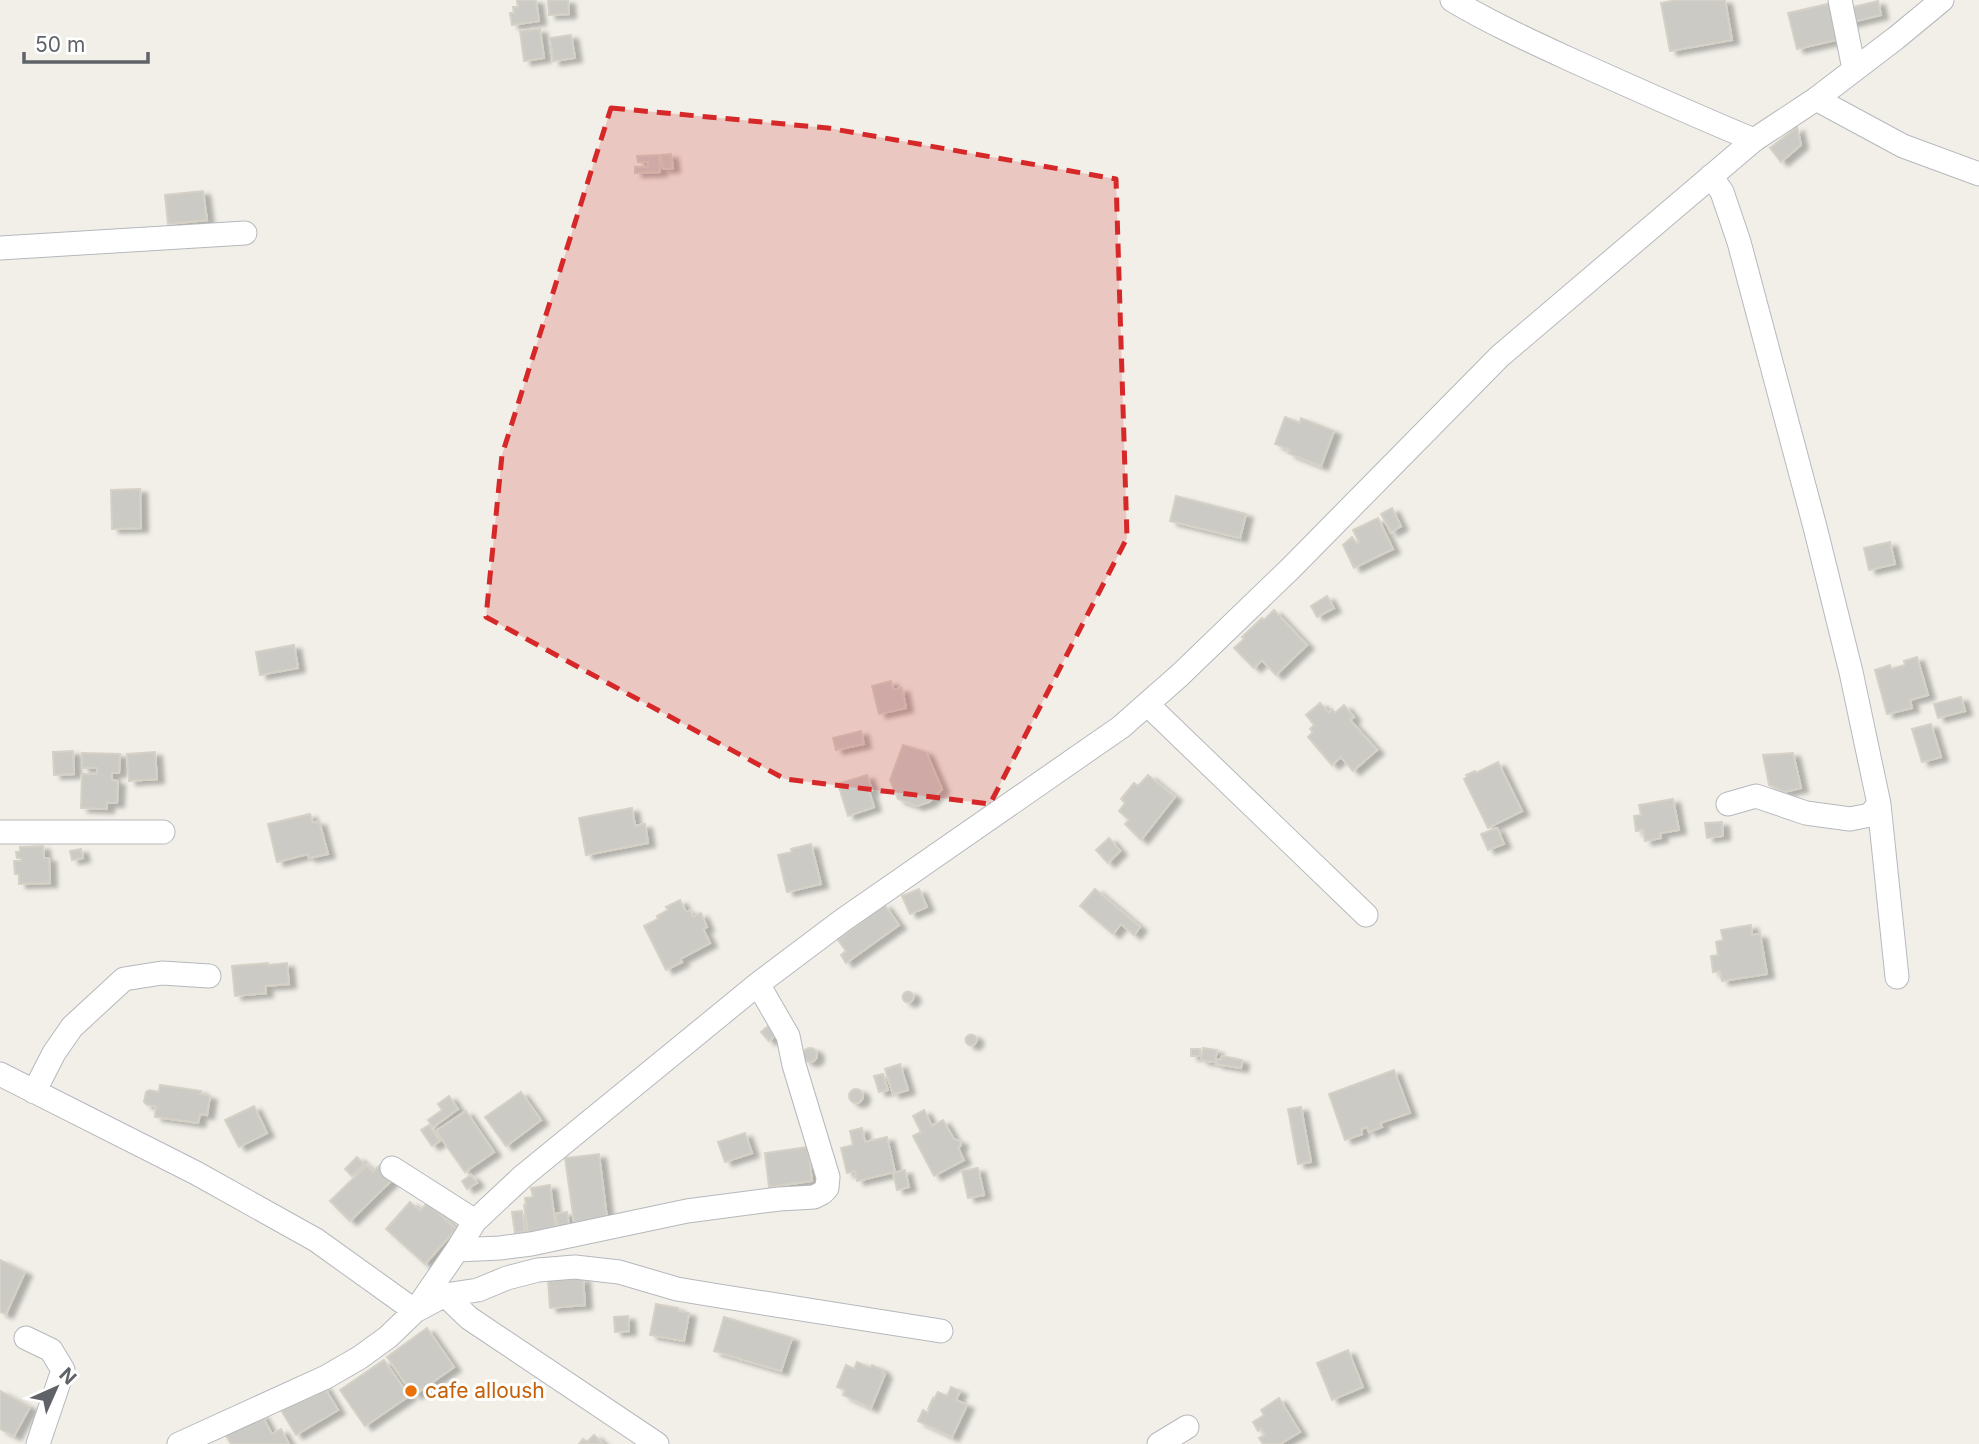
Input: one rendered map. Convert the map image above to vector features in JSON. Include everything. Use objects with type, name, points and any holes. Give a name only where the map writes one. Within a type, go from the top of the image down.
[{"type":"street","points":[[1452,0],[1483,19],[1679,109],[1754,140]]},
{"type":"street","points":[[1840,0],[1854,69]]},
{"type":"street","points":[[179,1444],[326,1377],[388,1337],[415,1311],[475,1221],[522,1177],[758,984],[843,920],[1121,727],[1291,568],[1500,356],[1754,140],[1816,99],[1942,0]]},
{"type":"street","points":[[1816,99],[1903,146],[1979,174]]},
{"type":"street","points":[[1711,176],[1722,192],[1746,268],[1851,673],[1879,804],[1897,977]]},
{"type":"street","points":[[0,248],[245,233]]},
{"type":"street","points":[[1147,704],[1366,915]]},
{"type":"street","points":[[1728,804],[1756,796],[1806,813],[1850,819],[1870,815],[1879,804]]},
{"type":"street","points":[[0,832],[163,832]]},
{"type":"street","points":[[34,1092],[54,1053],[72,1027],[124,979],[162,973],[209,976]]},
{"type":"street","points":[[457,1250],[531,1244],[687,1211],[822,1194],[827,1188],[828,1177],[794,1065],[788,1036],[758,984]]},
{"type":"street","points":[[0,1074],[196,1172],[316,1240],[415,1311]]},
{"type":"street","points":[[393,1168],[475,1221]]},
{"type":"street","points":[[415,1311],[445,1295],[478,1290],[507,1278],[538,1270],[575,1267],[619,1272],[677,1289],[941,1331]]},
{"type":"street","points":[[445,1295],[469,1318],[657,1444]]},
{"type":"street","points":[[26,1338],[51,1350],[63,1370],[38,1444]]},
{"type":"street","points":[[1159,1444],[1187,1427]]},
{"type":"highlighted area","points":[[611,108],[828,128],[1116,179],[1127,538],[990,804],[785,779],[486,617],[502,455]]},
{"type":"building","points":[[517,0],[536,0],[539,21],[512,25],[510,13],[514,13],[513,7],[518,7]]},
{"type":"building","points":[[548,0],[568,0],[569,14],[549,15]]},
{"type":"building","points":[[1676,0],[1725,0],[1732,40],[1670,51],[1661,3]]},
{"type":"building","points":[[1878,1],[1881,15],[1848,23],[1845,9]]},
{"type":"building","points":[[1832,3],[1840,39],[1797,49],[1788,13]]},
{"type":"building","points":[[540,29],[544,58],[524,61],[520,31]]},
{"type":"building","points":[[571,35],[575,58],[553,61],[550,38]]},
{"type":"building","points":[[1797,127],[1801,145],[1781,162],[1770,148]]},
{"type":"building","points":[[671,154],[673,168],[663,169],[661,155]]},
{"type":"building","points":[[659,155],[660,172],[635,173],[635,167],[648,167],[648,162],[638,162],[637,156]]},
{"type":"building","points":[[203,191],[207,220],[168,224],[165,195]]},
{"type":"building","points":[[1285,417],[1300,423],[1301,418],[1334,431],[1321,466],[1288,453],[1290,450],[1275,444]]},
{"type":"building","points":[[140,489],[141,528],[112,529],[111,490]]},
{"type":"building","points":[[1176,496],[1246,514],[1240,538],[1170,521]]},
{"type":"building","points":[[1392,508],[1401,526],[1391,532],[1381,514]]},
{"type":"building","points":[[1378,518],[1393,549],[1354,568],[1343,545],[1352,537],[1357,544],[1359,542],[1353,530]]},
{"type":"building","points":[[1890,542],[1895,564],[1869,570],[1864,548]]},
{"type":"building","points":[[1327,596],[1334,608],[1317,617],[1311,606]]},
{"type":"building","points":[[1274,610],[1307,645],[1276,675],[1262,660],[1254,668],[1234,648],[1262,618],[1264,620]]},
{"type":"building","points":[[294,645],[298,668],[260,675],[256,652]]},
{"type":"building","points":[[1917,657],[1928,695],[1910,700],[1912,708],[1887,714],[1875,670],[1890,665],[1891,669],[1905,665],[1904,661]]},
{"type":"building","points":[[891,681],[893,690],[902,688],[906,708],[879,714],[872,686]]},
{"type":"building","points":[[1961,697],[1965,711],[1938,718],[1934,704]]},
{"type":"building","points":[[1320,703],[1329,713],[1332,709],[1335,713],[1344,705],[1354,717],[1350,720],[1377,750],[1353,771],[1341,757],[1332,765],[1308,737],[1313,732],[1310,729],[1314,725],[1306,715]]},
{"type":"building","points":[[1931,724],[1941,757],[1922,762],[1912,729]]},
{"type":"building","points":[[861,731],[864,744],[836,750],[833,738]]},
{"type":"building","points":[[903,745],[926,752],[942,789],[929,802],[917,806],[898,799],[890,780]]},
{"type":"building","points":[[73,751],[74,774],[54,775],[53,752]]},
{"type":"building","points":[[155,752],[157,779],[129,781],[127,754]]},
{"type":"building","points":[[82,753],[120,754],[119,773],[112,773],[112,780],[118,781],[117,803],[107,803],[107,809],[81,808],[82,774],[97,774],[97,768],[82,768]]},
{"type":"building","points":[[1793,753],[1801,788],[1784,792],[1769,785],[1763,755]]},
{"type":"building","points":[[1498,762],[1522,811],[1488,828],[1464,779],[1466,775]]},
{"type":"building","points":[[867,775],[874,807],[848,816],[838,784]]},
{"type":"building","points":[[1148,775],[1175,797],[1141,840],[1125,824],[1129,820],[1119,811],[1125,803],[1121,799],[1134,783],[1138,786]]},
{"type":"building","points":[[1673,799],[1679,830],[1660,833],[1661,838],[1645,841],[1643,830],[1636,831],[1634,816],[1641,815],[1639,805]]},
{"type":"building","points":[[632,808],[635,826],[645,824],[648,843],[586,855],[579,818]]},
{"type":"building","points":[[310,814],[313,823],[319,821],[328,854],[309,858],[308,854],[277,862],[268,824]]},
{"type":"building","points":[[1722,822],[1723,836],[1707,838],[1705,823]]},
{"type":"building","points":[[1497,828],[1504,844],[1488,850],[1481,834]]},
{"type":"building","points":[[1109,838],[1120,851],[1108,863],[1096,850]]},
{"type":"building","points":[[811,844],[821,884],[787,892],[778,855]]},
{"type":"building","points":[[43,846],[44,858],[49,858],[50,883],[19,884],[19,874],[15,874],[14,861],[21,861],[21,858],[17,858],[16,852],[20,852],[20,847]]},
{"type":"building","points":[[81,849],[83,858],[72,860],[70,851]]},
{"type":"building","points":[[919,889],[927,907],[910,914],[902,896]]},
{"type":"building","points":[[1095,889],[1140,927],[1134,935],[1121,924],[1113,934],[1080,906]]},
{"type":"building","points":[[680,900],[686,912],[690,910],[693,917],[701,913],[707,927],[703,929],[710,943],[666,970],[644,926],[658,919],[657,916],[668,910],[666,907]]},
{"type":"building","points":[[884,904],[899,925],[846,963],[841,955],[846,951],[838,940]]},
{"type":"building","points":[[1751,925],[1752,935],[1760,934],[1767,974],[1722,981],[1720,971],[1713,972],[1711,956],[1718,955],[1716,942],[1723,940],[1721,930]]},
{"type":"building","points":[[287,963],[289,984],[265,986],[266,993],[235,996],[232,966]]},
{"type":"building","points":[[908,992],[912,993],[912,1001],[908,1002],[904,1001],[903,997],[904,993]]},
{"type":"building","points":[[774,1021],[782,1030],[769,1041],[761,1032]]},
{"type":"building","points":[[971,1035],[975,1036],[975,1044],[971,1045],[967,1044],[966,1040],[967,1036]]},
{"type":"building","points":[[807,1048],[813,1048],[817,1055],[813,1062],[807,1062],[803,1058],[803,1052]]},
{"type":"building","points":[[1203,1048],[1217,1050],[1215,1062],[1201,1060]]},
{"type":"building","points":[[1191,1049],[1200,1049],[1200,1056],[1191,1056]]},
{"type":"building","points":[[1222,1056],[1242,1060],[1241,1068],[1216,1064],[1217,1059],[1221,1060]]},
{"type":"building","points":[[900,1064],[908,1090],[893,1094],[885,1069]]},
{"type":"building","points":[[1394,1070],[1410,1113],[1380,1123],[1382,1127],[1369,1132],[1367,1127],[1361,1129],[1362,1134],[1345,1140],[1329,1094]]},
{"type":"building","points":[[883,1074],[888,1090],[879,1092],[874,1076]]},
{"type":"building","points":[[160,1085],[201,1091],[200,1094],[210,1096],[207,1115],[200,1114],[198,1123],[155,1117],[156,1106],[144,1102],[146,1092],[159,1092]]},
{"type":"building","points":[[853,1089],[859,1089],[863,1096],[859,1103],[853,1103],[849,1099],[849,1093]]},
{"type":"building","points":[[521,1092],[541,1120],[506,1146],[485,1117]]},
{"type":"building","points":[[449,1096],[458,1109],[433,1127],[428,1120],[442,1110],[438,1104]]},
{"type":"building","points":[[254,1106],[267,1133],[239,1147],[225,1120]]},
{"type":"building","points":[[1301,1107],[1311,1162],[1298,1164],[1288,1109]]},
{"type":"building","points":[[924,1110],[932,1126],[943,1120],[954,1139],[960,1141],[958,1148],[964,1160],[934,1176],[913,1136],[921,1132],[913,1116]]},
{"type":"building","points":[[466,1111],[494,1152],[465,1172],[436,1131]]},
{"type":"building","points":[[429,1125],[440,1141],[432,1146],[421,1130]]},
{"type":"building","points":[[862,1128],[865,1142],[887,1137],[895,1172],[857,1181],[855,1171],[847,1173],[841,1148],[853,1145],[850,1131]]},
{"type":"building","points":[[745,1133],[752,1153],[725,1162],[718,1142]]},
{"type":"building","points":[[808,1147],[812,1181],[769,1187],[765,1153]]},
{"type":"building","points":[[599,1154],[607,1218],[574,1222],[565,1158]]},
{"type":"building","points":[[357,1157],[364,1164],[352,1176],[345,1169]]},
{"type":"building","points":[[367,1165],[373,1172],[380,1165],[393,1179],[350,1221],[330,1201]]},
{"type":"building","points":[[978,1168],[984,1195],[968,1198],[962,1171]]},
{"type":"building","points":[[905,1170],[909,1187],[897,1190],[893,1173]]},
{"type":"building","points":[[471,1175],[477,1183],[467,1189],[462,1181]]},
{"type":"building","points":[[550,1185],[556,1229],[528,1233],[525,1198],[533,1197],[531,1188]]},
{"type":"building","points":[[410,1202],[420,1211],[427,1203],[456,1229],[425,1264],[386,1229]]},
{"type":"building","points":[[522,1211],[525,1231],[515,1233],[512,1212]]},
{"type":"building","points":[[567,1212],[569,1225],[558,1227],[555,1214]]},
{"type":"building","points":[[0,1260],[25,1272],[6,1314],[0,1312]]},
{"type":"building","points":[[583,1278],[585,1305],[550,1308],[548,1281]]},
{"type":"building","points":[[656,1304],[689,1313],[684,1341],[650,1335]]},
{"type":"building","points":[[628,1316],[629,1331],[615,1332],[614,1317]]},
{"type":"building","points":[[724,1317],[792,1338],[781,1371],[714,1351]]},
{"type":"building","points":[[427,1328],[454,1367],[414,1395],[387,1357]]},
{"type":"building","points":[[1348,1350],[1363,1387],[1332,1400],[1317,1363]]},
{"type":"building","points":[[384,1360],[409,1396],[365,1426],[340,1390]]},
{"type":"building","points":[[857,1362],[870,1368],[872,1365],[883,1370],[882,1373],[885,1374],[871,1408],[843,1395],[845,1390],[837,1387],[846,1365],[854,1369]]},
{"type":"building","points":[[323,1385],[338,1410],[296,1435],[281,1410]]},
{"type":"building","points":[[951,1387],[960,1391],[956,1400],[967,1405],[952,1437],[918,1421],[923,1410],[928,1413],[938,1392],[947,1396]]},
{"type":"building","points":[[0,1391],[30,1407],[14,1436],[0,1429]]},
{"type":"building","points":[[1279,1398],[1300,1432],[1280,1444],[1263,1444],[1259,1438],[1265,1435],[1261,1429],[1258,1431],[1253,1422],[1264,1415],[1261,1410]]},
{"type":"building","points":[[261,1414],[272,1434],[281,1429],[289,1444],[231,1444],[225,1434]]},
{"type":"building","points":[[594,1435],[603,1444],[579,1444],[583,1439],[587,1442]]},
{"type":"place","name":"cafe alloush","points":[[411,1391]]}]
